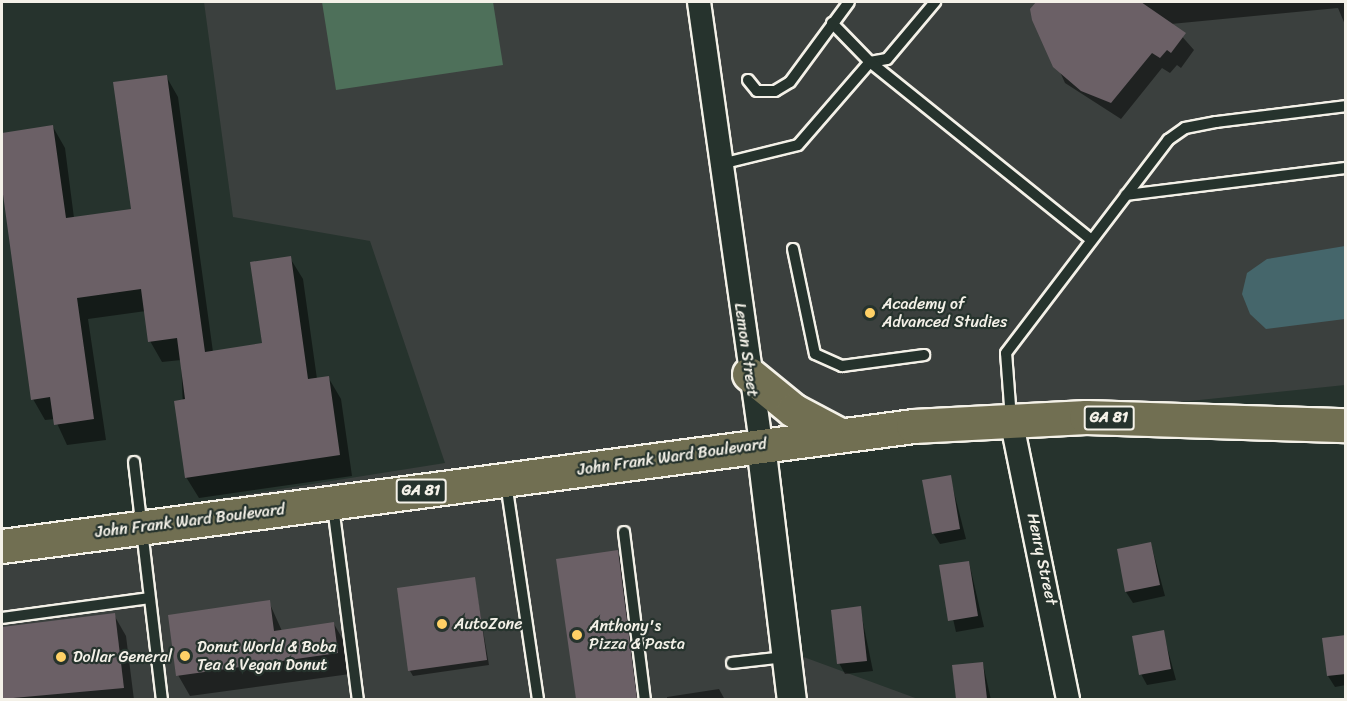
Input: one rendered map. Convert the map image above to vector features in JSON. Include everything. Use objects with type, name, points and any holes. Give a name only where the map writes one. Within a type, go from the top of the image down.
[{"type":"main road","points":[[749,374],[793,410],[840,435]]},
{"type":"main road","name":"John Frank Ward Boulevard","points":[[2,546],[840,435],[1011,419],[1346,425]]},
{"type":"street","name":"Lemon Street","points":[[699,2],[749,374],[761,445],[792,699]]},
{"type":"street","name":"Henry Street","points":[[1011,419],[1068,699]]},
{"type":"lane","points":[[748,80],[757,91],[775,92],[790,82],[849,2]]},
{"type":"lane","points":[[721,164],[798,145],[870,62],[887,59],[935,2]]},
{"type":"lane","points":[[832,23],[870,62],[1091,240]]},
{"type":"lane","points":[[1011,419],[1006,353],[1167,140],[1185,128],[1346,106]]},
{"type":"lane","points":[[1126,195],[1346,168]]},
{"type":"lane","points":[[793,249],[815,354],[842,366],[924,355]]},
{"type":"lane","points":[[134,462],[162,699]]},
{"type":"lane","points":[[506,479],[538,699]]},
{"type":"lane","points":[[332,502],[358,699]]},
{"type":"lane","points":[[624,532],[645,699]]},
{"type":"lane","points":[[2,618],[149,598]]},
{"type":"lane","points":[[732,663],[787,657]]},
{"type":"shaded area","name":"Academy of Advanced Studies","points":[[204,2],[1345,2],[1345,385],[755,446],[790,652],[918,699],[2,700],[2,533],[445,463],[370,241],[233,217]]},
{"type":"green space","points":[[322,2],[493,2],[503,65],[336,90]]},
{"type":"water","points":[[1345,246],[1345,319],[1266,329],[1250,314],[1242,294],[1247,273],[1267,259]]},
{"type":"building","points":[[1036,2],[1141,2],[1186,33],[1171,53],[1167,50],[1160,58],[1152,53],[1111,103],[1081,91],[1053,67],[1032,20],[1030,9]]},
{"type":"building","points":[[167,75],[205,352],[262,343],[250,262],[291,256],[308,379],[329,376],[340,455],[185,478],[174,401],[185,399],[177,338],[148,342],[141,289],[77,298],[94,419],[54,425],[50,397],[31,400],[2,187],[2,133],[53,125],[66,218],[131,209],[113,82]]},
{"type":"building","points":[[951,475],[960,529],[932,534],[922,480]]},
{"type":"building","points":[[1151,542],[1160,585],[1125,592],[1117,549]]},
{"type":"building","points":[[618,550],[637,699],[576,699],[556,559]]},
{"type":"building","points":[[969,561],[978,616],[948,621],[939,565]]},
{"type":"building","name":"AutoZone","points":[[475,577],[487,660],[408,671],[397,588]]},
{"type":"building","points":[[270,600],[274,631],[334,622],[338,653],[176,676],[168,615]]},
{"type":"building","points":[[861,606],[867,661],[837,664],[831,610]]},
{"type":"building","name":"Dollar General","points":[[115,613],[124,688],[2,699],[2,627]]},
{"type":"building","points":[[1164,630],[1171,669],[1139,675],[1132,636]]},
{"type":"building","points":[[1346,635],[1346,674],[1327,676],[1322,638]]},
{"type":"building","points":[[983,662],[987,699],[956,699],[952,665]]},
{"type":"place","name":"Academy of Advanced Studies","points":[[870,313]]},
{"type":"place","name":"AutoZone","points":[[442,624]]},
{"type":"place","name":"Anthony's Pizza & Pasta","points":[[577,635]]},
{"type":"place","name":"Donut World & Boba Tea & Vegan Donut","points":[[185,656]]},
{"type":"place","name":"Dollar General","points":[[61,657]]}]
